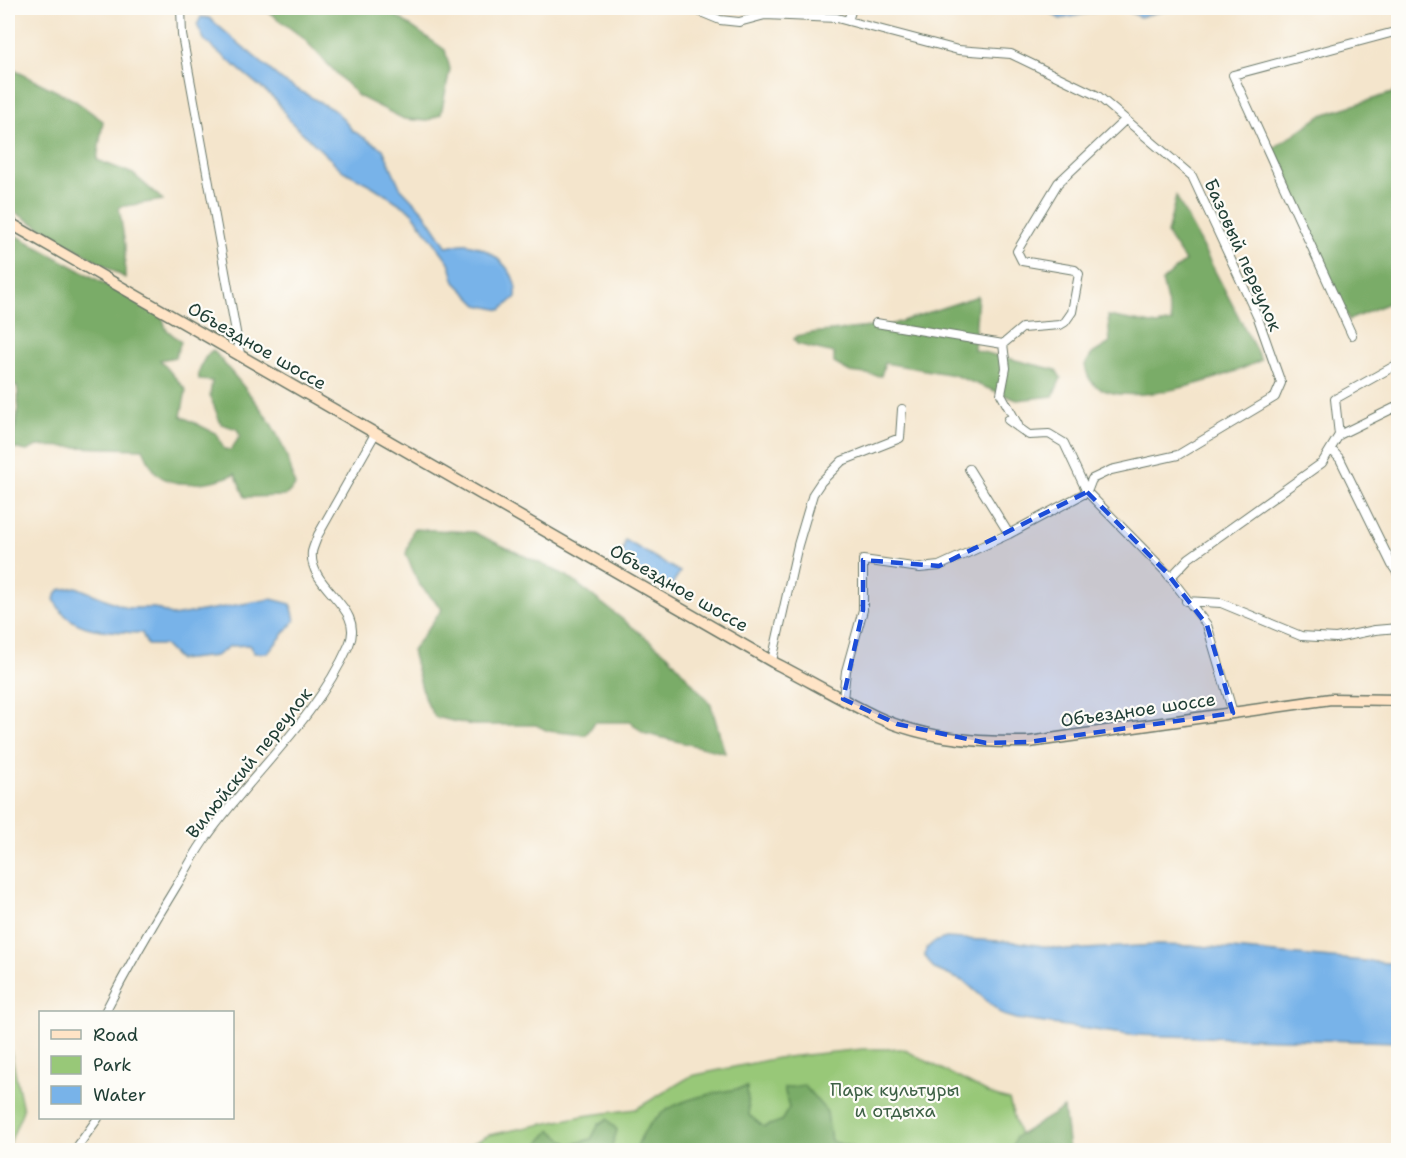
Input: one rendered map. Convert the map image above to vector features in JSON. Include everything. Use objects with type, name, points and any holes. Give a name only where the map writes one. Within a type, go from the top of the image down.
[{"type":"main road","name":"Объездное шоссе","points":[[8,222],[772,661],[868,713],[897,724],[943,737],[986,743],[1029,742],[1331,699],[1398,700]]},
{"type":"street","points":[[181,8],[187,63],[240,354]]},
{"type":"street","name":"Базовый переулок","points":[[693,8],[720,20],[739,22],[766,11],[837,18],[958,50],[1011,54],[1098,96],[1164,150],[1192,177],[1258,318],[1281,383],[1275,397],[1178,455],[1111,470],[1092,479],[1087,492],[1009,534],[939,566],[920,568],[862,560],[863,610],[846,671],[843,699]]},
{"type":"street","points":[[848,21],[852,8]]},
{"type":"street","points":[[1352,335],[1233,75],[1398,32]]},
{"type":"street","points":[[1003,345],[1022,328],[1060,326],[1069,318],[1079,274],[1075,270],[1022,261],[1017,251],[1058,183],[1125,120]]},
{"type":"street","points":[[876,323],[1003,345]]},
{"type":"street","points":[[1003,345],[1006,368],[1001,394],[1019,428]]},
{"type":"street","points":[[1339,435],[1335,399],[1398,364]]},
{"type":"street","points":[[1170,578],[1189,558],[1322,464],[1339,435],[1398,406]]},
{"type":"street","points":[[772,661],[813,495],[821,482],[842,461],[900,438],[902,408]]},
{"type":"street","points":[[1008,420],[1029,435],[1049,434],[1064,443],[1087,492],[1170,578],[1207,625],[1233,713]]},
{"type":"street","name":"Вилюйский переулок","points":[[106,1011],[135,955],[207,836],[300,726],[324,693],[350,642],[353,628],[348,614],[321,580],[313,565],[312,552],[318,535],[375,434]]},
{"type":"street","points":[[1331,449],[1340,459],[1398,574]]},
{"type":"street","points":[[969,469],[1009,534]]},
{"type":"street","points":[[1186,601],[1221,603],[1301,636],[1336,638],[1398,628]]},
{"type":"street","points":[[75,1150],[97,1119]]},
{"type":"highlighted area","points":[[1087,492],[1166,572],[1207,625],[1233,713],[1029,742],[986,743],[897,724],[843,699],[863,610],[863,560],[939,566]]},
{"type":"green space","points":[[263,8],[385,8],[445,50],[450,69],[441,114],[427,121],[404,119],[358,96],[302,37]]},
{"type":"green space","points":[[8,67],[74,100],[103,121],[97,160],[133,174],[163,200],[119,207],[125,245],[125,278],[8,208]]},
{"type":"green space","points":[[1398,84],[1398,299],[1349,320],[1271,150],[1322,115],[1392,93]]},
{"type":"green space","points":[[1176,196],[1261,360],[1226,375],[1178,389],[1153,393],[1110,392],[1093,383],[1085,365],[1092,354],[1110,343],[1108,316],[1157,325],[1172,322],[1162,281],[1185,261],[1167,234]]},
{"type":"green space","points":[[8,231],[162,315],[166,329],[181,342],[175,357],[160,360],[186,390],[181,416],[217,434],[224,449],[231,450],[240,436],[237,429],[221,424],[210,396],[212,381],[199,380],[202,363],[213,350],[264,413],[274,429],[290,465],[295,486],[285,496],[245,497],[235,474],[217,480],[195,483],[165,479],[155,472],[143,449],[37,446],[27,451],[13,448],[18,401],[17,386],[8,384]]},
{"type":"green space","points":[[978,296],[974,350],[1056,370],[1061,378],[1053,396],[1017,400],[954,375],[885,363],[881,376],[850,372],[834,363],[834,353],[797,344],[794,339],[797,336],[811,333],[890,325]]},
{"type":"green space","points":[[413,529],[473,532],[567,576],[668,655],[711,705],[725,753],[643,733],[631,722],[595,722],[586,735],[548,731],[536,725],[472,725],[435,717],[425,700],[412,651],[442,609],[419,584],[406,554]]},
{"type":"green space","points":[[8,1038],[23,1110],[8,1148]]},
{"type":"green space","name":"Парк культуры и отдыха","points":[[863,1049],[903,1049],[992,1095],[1009,1100],[1024,1150],[460,1150],[489,1135],[583,1116],[636,1109],[691,1076],[777,1058]]},
{"type":"green space","points":[[804,1085],[827,1112],[831,1141],[855,1148],[855,1150],[636,1150],[643,1133],[653,1120],[680,1103],[747,1087],[749,1115],[764,1127],[781,1121],[789,1108],[784,1088]]},
{"type":"green space","points":[[1064,1108],[1069,1150],[1011,1150],[1016,1137]]},
{"type":"green space","points":[[607,1119],[617,1130],[611,1150],[536,1150],[536,1146],[551,1130],[570,1145],[591,1139],[599,1124]]},
{"type":"water","points":[[1043,8],[1114,8],[1060,19]]},
{"type":"water","points":[[1114,8],[1174,8],[1140,17],[1123,9]]},
{"type":"water","points":[[201,17],[209,18],[283,81],[337,112],[353,131],[383,149],[400,187],[424,212],[447,247],[467,244],[493,255],[508,269],[513,278],[516,297],[501,310],[478,305],[455,282],[449,262],[411,211],[343,171],[291,122],[276,100],[205,41],[197,25]]},
{"type":"water","points":[[625,540],[680,572],[669,589],[621,561]]},
{"type":"water","points":[[76,587],[127,608],[155,608],[173,616],[271,599],[291,604],[295,620],[268,653],[254,653],[249,645],[230,646],[216,656],[179,660],[164,645],[147,645],[142,633],[104,631],[80,625],[69,619],[54,599],[59,590]]},
{"type":"water","points":[[946,938],[1017,942],[1068,950],[1156,945],[1199,946],[1398,964],[1398,1042],[1130,1035],[1016,1019],[1003,1015],[965,982],[934,969],[925,956],[926,949],[934,942]]}]
